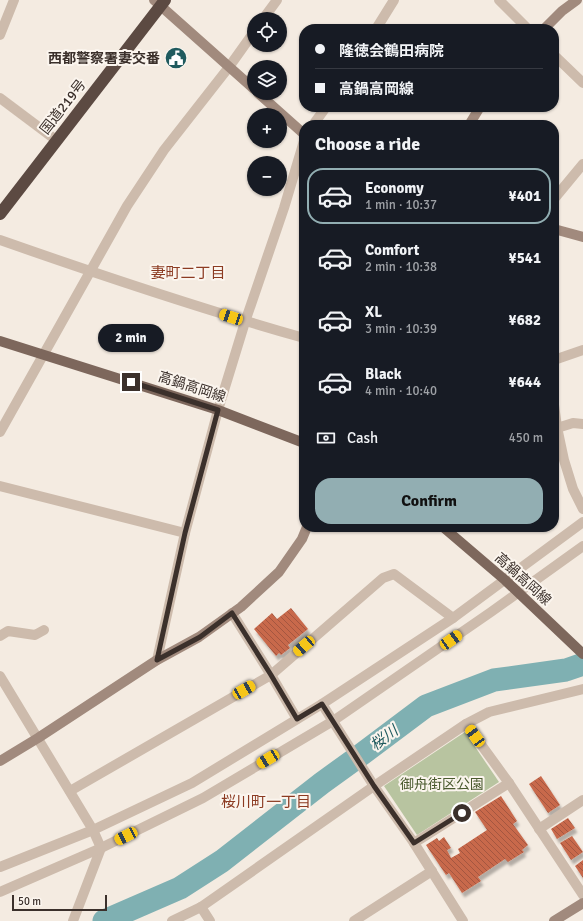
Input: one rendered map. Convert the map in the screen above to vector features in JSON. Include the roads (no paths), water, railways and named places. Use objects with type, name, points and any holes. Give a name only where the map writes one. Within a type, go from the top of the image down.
[{"type":"highway","name":"国道219号","points":[[0,214],[160,2]]},
{"type":"main road","name":"高鍋高岡線","points":[[0,341],[218,410],[299,441]]},
{"type":"main road","name":"高鍋高岡線","points":[[449,532],[505,580],[582,653]]},
{"type":"street","points":[[0,36],[14,0]]},
{"type":"street","points":[[268,12],[277,0]]},
{"type":"street","points":[[379,24],[394,0]]},
{"type":"street","points":[[499,0],[523,24]]},
{"type":"street","points":[[549,24],[562,11],[577,0]]},
{"type":"street","points":[[160,2],[247,83]]},
{"type":"street","points":[[0,432],[127,206],[164,150],[247,41]]},
{"type":"street","points":[[559,60],[583,84]]},
{"type":"street","points":[[0,98],[56,140]]},
{"type":"street","points":[[266,100],[299,130]]},
{"type":"street","points":[[157,660],[185,533],[218,410],[245,322],[284,208],[299,157]]},
{"type":"street","points":[[559,193],[583,164]]},
{"type":"street","points":[[559,230],[583,237]]},
{"type":"street","points":[[0,240],[91,272],[245,322],[299,337]]},
{"type":"street","points":[[559,358],[583,350]]},
{"type":"street","points":[[559,427],[573,423],[583,424]]},
{"type":"street","points":[[559,440],[573,489],[583,509]]},
{"type":"street","points":[[0,486],[185,533]]},
{"type":"street","points":[[0,867],[93,830],[192,783],[322,704],[453,618],[583,522]]},
{"type":"street","points":[[0,761],[38,738],[157,660],[200,637],[241,607],[279,572],[302,539],[305,532]]},
{"type":"street","points":[[0,892],[101,848],[203,798],[333,721],[518,593],[583,546]]},
{"type":"street","points":[[70,791],[271,675],[383,578],[394,574],[453,618]]},
{"type":"street","points":[[232,613],[297,719]]},
{"type":"street","points":[[0,636],[8,631],[35,635],[44,630]]},
{"type":"street","points":[[0,676],[93,830],[101,848],[74,920]]},
{"type":"street","points":[[172,921],[201,907],[374,786],[466,724],[490,712],[583,689]]},
{"type":"street","points":[[322,704],[374,786],[414,843],[463,921]]},
{"type":"street","points":[[466,724],[509,783],[583,895]]},
{"type":"street","points":[[414,843],[509,783]]},
{"type":"street","points":[[539,829],[583,800]]},
{"type":"street","points":[[354,921],[432,871]]},
{"type":"street","points":[[554,921],[583,903]]},
{"type":"street","points":[[201,907],[210,921]]},
{"type":"waterway","name":"桜川","points":[[104,921],[180,888],[222,861],[322,783],[426,706],[494,680],[566,670],[583,664]]},
{"type":"place","name":"西都警察署妻交番","points":[[176,58]]},
{"type":"district","name":"妻町二丁目","points":[[188,273]]},
{"type":"district","name":"桜川町一丁目","points":[[266,802]]},
{"type":"park label","name":"御舟街区公園","points":[[442,784]]}]
